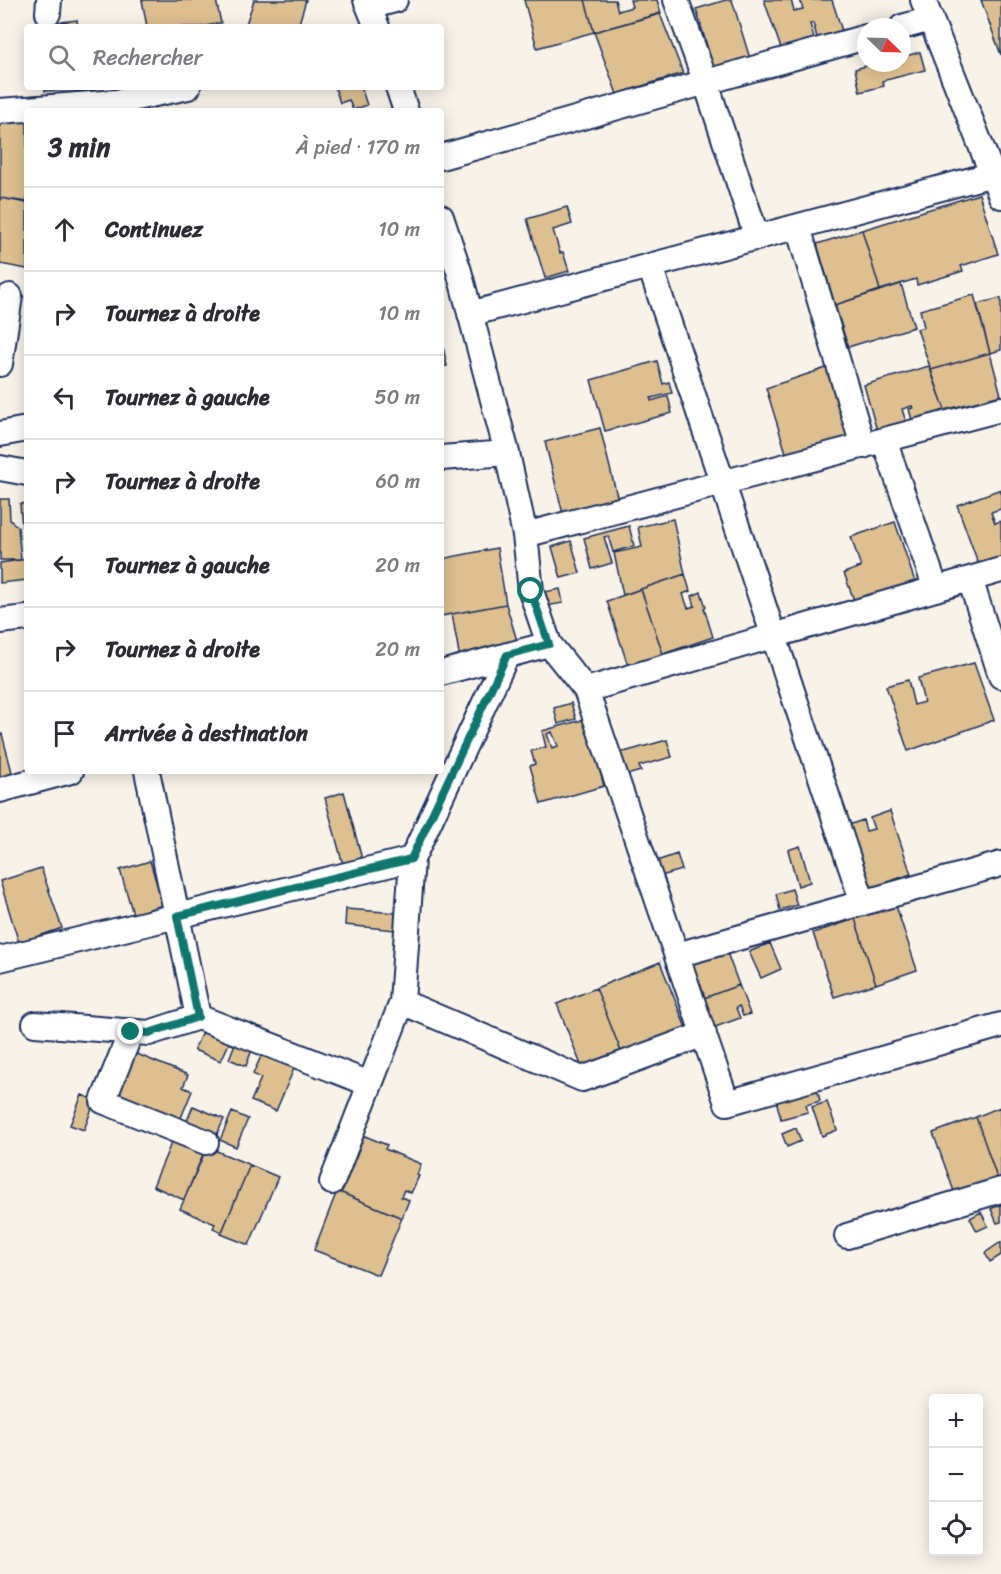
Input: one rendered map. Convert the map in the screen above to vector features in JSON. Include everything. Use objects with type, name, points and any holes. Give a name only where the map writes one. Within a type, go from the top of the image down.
[{"type":"street","points":[[371,11],[395,0]]},
{"type":"street","points":[[676,0],[706,83],[756,238]]},
{"type":"street","points":[[470,314],[798,227],[998,181],[927,10],[911,21]]},
{"type":"street","points":[[444,157],[857,40]]},
{"type":"street","points":[[71,108],[118,106],[177,90]]},
{"type":"street","points":[[400,90],[405,108]]},
{"type":"street","points":[[0,111],[24,110]]},
{"type":"street","points":[[798,227],[874,443],[936,589]]},
{"type":"street","points":[[444,235],[450,272],[470,314],[507,453],[525,535],[531,591],[549,644],[586,690],[727,1103],[1001,1026]]},
{"type":"street","points":[[650,266],[863,903]]},
{"type":"street","points":[[0,364],[12,296]]},
{"type":"street","points":[[525,535],[1001,409]]},
{"type":"street","points":[[0,434],[24,430]]},
{"type":"street","points":[[444,459],[507,453]]},
{"type":"street","points":[[0,468],[24,472]]},
{"type":"street","points":[[586,690],[1001,570]]},
{"type":"street","points":[[970,579],[1001,676]]},
{"type":"street","points":[[0,621],[24,618]]},
{"type":"street","points":[[444,672],[549,644]]},
{"type":"street","points":[[332,1182],[402,1002],[411,859],[507,655]]},
{"type":"street","points":[[0,790],[60,774]]},
{"type":"street","points":[[148,774],[198,1017]]},
{"type":"street","points":[[0,959],[411,859]]},
{"type":"street","points":[[677,955],[1001,864]]},
{"type":"street","points":[[402,1002],[582,1079],[704,1034]]},
{"type":"street","points":[[35,1024],[149,1033],[198,1017],[370,1084]]},
{"type":"street","points":[[131,1032],[104,1101],[206,1142]]},
{"type":"street","points":[[847,1236],[1001,1190]]},
{"type":"building","points":[[142,0],[216,0],[221,23],[216,24],[146,24]]},
{"type":"building","points":[[254,0],[306,0],[299,24],[246,24]]},
{"type":"building","points":[[524,0],[585,0],[594,32],[537,48]]},
{"type":"building","points":[[585,0],[615,0],[618,11],[632,7],[630,0],[657,0],[661,13],[594,32]]},
{"type":"building","points":[[732,0],[751,62],[715,73],[696,9]]},
{"type":"building","points":[[764,0],[791,0],[794,11],[803,9],[800,0],[832,0],[844,37],[819,44],[813,23],[810,24],[816,45],[783,54]]},
{"type":"building","points":[[981,0],[1001,0],[1001,55]]},
{"type":"building","points":[[660,14],[683,73],[617,94],[594,32]]},
{"type":"building","points":[[77,20],[78,24],[53,24]]},
{"type":"building","points":[[920,52],[925,70],[882,81],[884,86],[860,92],[855,69],[857,68],[857,72],[911,72],[911,54]]},
{"type":"building","points":[[45,90],[95,90],[45,91]]},
{"type":"building","points":[[336,90],[362,90],[367,105],[352,108],[349,100],[340,103]]},
{"type":"building","points":[[24,120],[24,202],[0,198],[0,123]]},
{"type":"building","points":[[979,194],[998,254],[961,266],[963,271],[917,285],[916,279],[880,290],[862,230]]},
{"type":"building","points":[[0,198],[24,202],[24,268],[0,264]]},
{"type":"building","points":[[567,207],[572,224],[553,230],[560,253],[563,252],[569,271],[545,278],[527,219]]},
{"type":"building","points":[[862,230],[880,290],[835,305],[817,244]]},
{"type":"building","points":[[901,284],[914,327],[848,347],[835,305]]},
{"type":"building","points":[[974,295],[990,353],[931,370],[917,329],[924,327],[920,310]]},
{"type":"building","points":[[1001,298],[1001,350],[990,353],[977,304]]},
{"type":"building","points":[[990,353],[1001,395],[945,410],[931,370]]},
{"type":"building","points":[[657,361],[663,384],[669,382],[672,393],[651,398],[651,401],[668,396],[672,413],[605,431],[591,380]]},
{"type":"building","points":[[929,366],[945,410],[912,420],[909,409],[913,408],[912,406],[902,409],[906,422],[877,431],[864,385]]},
{"type":"building","points":[[826,368],[848,437],[787,456],[766,388]]},
{"type":"building","points":[[600,428],[618,500],[563,514],[545,442]]},
{"type":"building","points":[[1001,489],[1001,509],[991,512],[995,523],[1001,521],[1001,564],[981,571],[957,505]]},
{"type":"building","points":[[0,499],[9,499],[10,520],[18,527],[21,560],[0,560]]},
{"type":"building","points":[[24,503],[24,527],[22,527],[20,504]]},
{"type":"building","points":[[673,519],[685,574],[623,595],[614,553],[642,547],[638,527]]},
{"type":"building","points":[[895,522],[915,582],[855,603],[844,573],[861,567],[851,537]]},
{"type":"building","points":[[629,526],[634,546],[613,552],[608,536],[604,537],[612,563],[592,569],[584,538]]},
{"type":"building","points":[[571,541],[580,573],[561,578],[552,547]]},
{"type":"building","points":[[497,548],[506,604],[444,615],[444,558]]},
{"type":"building","points":[[24,559],[24,580],[0,583],[0,563]]},
{"type":"building","points":[[685,574],[690,591],[683,594],[688,608],[695,606],[692,596],[701,592],[713,637],[663,654],[641,589]]},
{"type":"building","points":[[560,589],[563,603],[547,606],[544,592]]},
{"type":"building","points":[[641,589],[663,654],[628,666],[607,601]]},
{"type":"building","points":[[506,604],[518,644],[460,659],[452,614]]},
{"type":"building","points":[[974,663],[994,720],[908,751],[886,686],[908,680],[914,705],[924,702],[918,678]]},
{"type":"building","points":[[571,703],[576,719],[558,724],[554,708]]},
{"type":"building","points":[[586,719],[604,786],[541,804],[530,766],[535,764],[531,751],[546,747],[542,731]],"holes":[[[552,732],[558,746],[552,748],[547,734]]]},
{"type":"building","points":[[0,734],[2,734],[13,776],[0,779]]},
{"type":"building","points":[[667,740],[672,757],[639,766],[641,771],[619,777],[613,755]]},
{"type":"building","points":[[344,792],[362,859],[343,865],[325,798]]},
{"type":"building","points":[[890,811],[911,874],[864,890],[843,827],[863,820],[866,831],[874,829],[870,818]]},
{"type":"building","points":[[800,846],[810,882],[798,886],[788,850]]},
{"type":"building","points":[[677,854],[682,870],[661,876],[657,861]]},
{"type":"building","points":[[150,861],[163,905],[133,914],[120,870]]},
{"type":"building","points":[[41,868],[62,928],[19,943],[0,881]]},
{"type":"building","points":[[792,889],[797,905],[780,910],[776,894]]},
{"type":"building","points":[[896,906],[917,970],[876,984],[855,919]]},
{"type":"building","points":[[346,909],[397,913],[395,930],[345,925]]},
{"type":"building","points":[[855,919],[876,984],[834,997],[813,933]]},
{"type":"building","points":[[770,943],[781,969],[761,978],[749,952]]},
{"type":"building","points":[[726,950],[739,985],[696,1001],[684,966]]},
{"type":"building","points":[[660,962],[686,1028],[622,1054],[596,988]]},
{"type":"building","points":[[739,985],[750,1014],[743,1016],[739,1006],[736,1008],[740,1018],[707,1030],[696,1001]]},
{"type":"building","points":[[596,988],[622,1054],[583,1070],[557,1004]]},
{"type":"building","points":[[203,1030],[230,1041],[221,1061],[194,1050]]},
{"type":"building","points":[[236,1041],[253,1047],[246,1066],[229,1059]]},
{"type":"building","points":[[264,1050],[296,1064],[276,1111],[251,1101],[261,1078],[253,1074]]},
{"type":"building","points":[[132,1052],[188,1075],[183,1087],[192,1091],[178,1125],[114,1100]]},
{"type":"building","points":[[817,1089],[820,1101],[806,1105],[808,1112],[781,1119],[776,1100]]},
{"type":"building","points":[[82,1095],[95,1100],[84,1130],[70,1125]]},
{"type":"building","points":[[827,1102],[837,1130],[822,1136],[812,1107]]},
{"type":"building","points":[[193,1106],[224,1119],[215,1139],[185,1126]]},
{"type":"building","points":[[1000,1107],[1001,1177],[997,1178],[976,1117]]},
{"type":"building","points":[[232,1112],[248,1119],[236,1147],[220,1140]]},
{"type":"building","points":[[976,1117],[997,1178],[955,1194],[933,1133]]},
{"type":"building","points":[[796,1128],[801,1141],[787,1147],[782,1134]]},
{"type":"building","points":[[175,1134],[206,1147],[184,1200],[153,1186]]},
{"type":"building","points":[[360,1134],[387,1145],[385,1149],[421,1164],[417,1175],[419,1176],[411,1193],[404,1190],[401,1197],[409,1200],[402,1218],[337,1191]]},
{"type":"building","points":[[207,1147],[250,1165],[222,1232],[213,1228],[215,1224],[180,1209]]},
{"type":"building","points":[[250,1165],[278,1177],[249,1245],[221,1234]]},
{"type":"building","points":[[337,1191],[402,1218],[378,1275],[314,1250]]},
{"type":"building","points":[[1001,1204],[1001,1222],[997,1223],[991,1209]]},
{"type":"building","points":[[981,1212],[988,1226],[977,1231],[970,1218]]},
{"type":"building","points":[[1001,1242],[1001,1255],[990,1262],[985,1253]]},
{"type":"route","points":[[131,1032],[149,1033],[198,1017],[177,916],[411,859],[507,655],[549,644],[531,591]]}]
